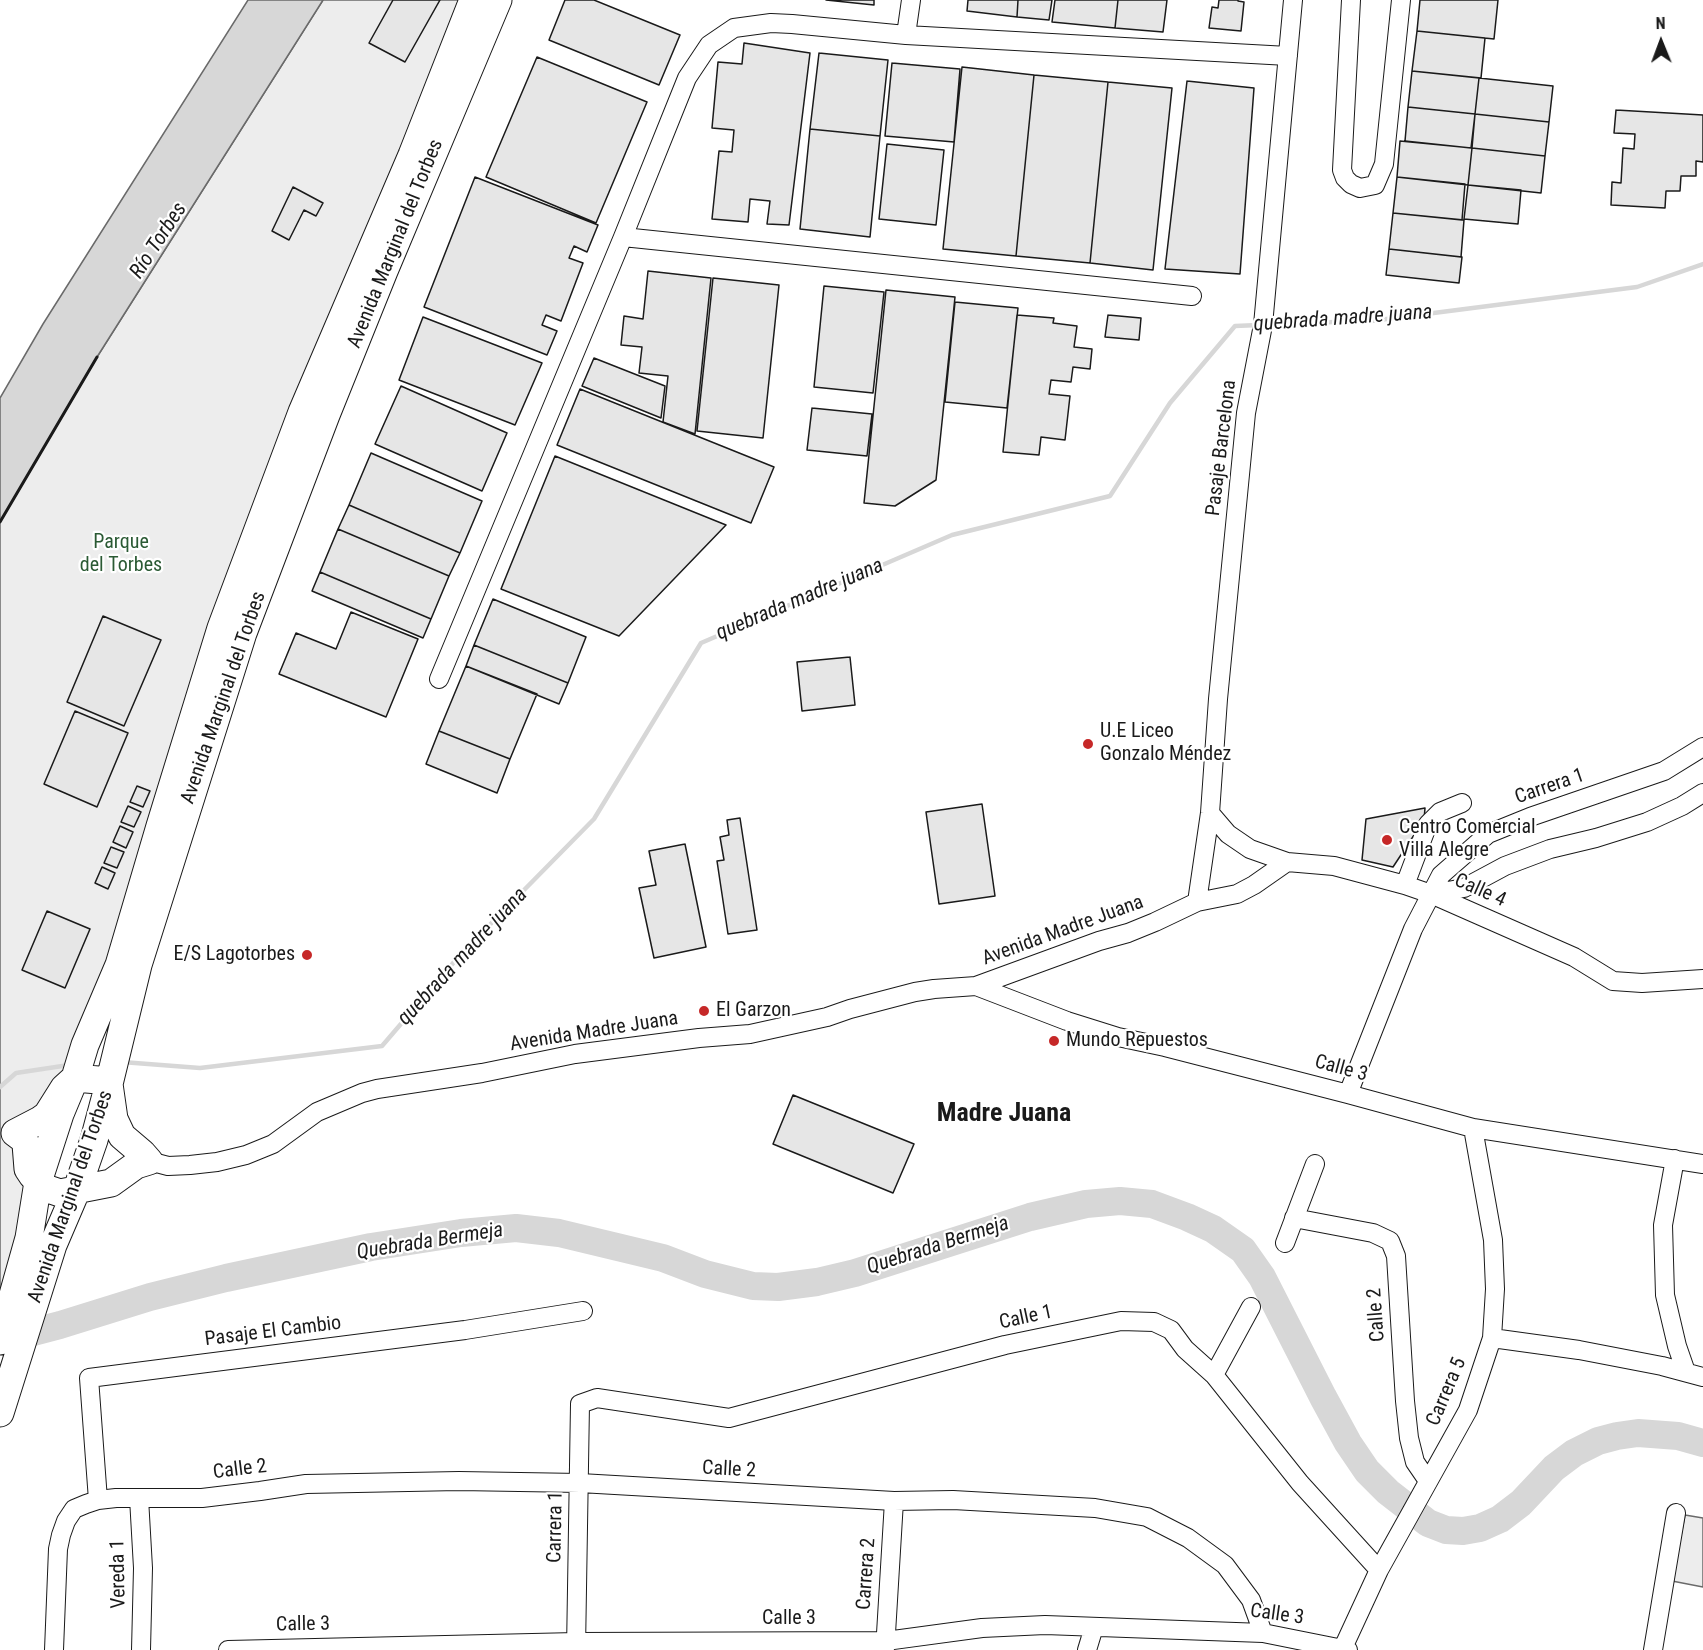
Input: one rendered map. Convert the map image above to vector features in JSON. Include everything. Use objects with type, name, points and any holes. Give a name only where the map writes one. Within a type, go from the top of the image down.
[{"type":"highway","name":"Avenida Marginal del Torbes","points":[[4,1401],[26,1292],[29,1238],[38,1182],[60,1114],[119,965],[221,628],[302,412],[474,0]]},
{"type":"highway","name":"Avenida Marginal del Torbes","points":[[0,1341],[53,1245],[77,1189],[110,1084],[138,964],[243,633],[366,315],[498,0]]},
{"type":"highway","points":[[75,1078],[98,1080],[110,1084],[114,1119],[122,1136],[148,1161],[136,1165],[111,1183],[60,1193],[38,1182],[28,1169],[26,1144],[23,1139],[8,1133],[47,1115],[64,1089],[75,1078]]},
{"type":"street","points":[[906,34],[911,0]]},
{"type":"street","name":"Pasaje Barcelona","points":[[1197,902],[1210,813],[1218,699],[1246,414],[1263,325],[1293,0]]},
{"type":"street","points":[[1352,0],[1342,170],[1345,178],[1360,188],[1375,185],[1384,164],[1401,0]]},
{"type":"street","points":[[439,679],[687,78],[709,45],[734,28],[771,23],[906,34],[1288,56]]},
{"type":"street","points":[[622,237],[1192,296]]},
{"type":"street","name":"Carrera 1","points":[[1348,1094],[1413,929],[1441,875],[1488,834],[1530,817],[1664,771],[1703,747]]},
{"type":"street","points":[[1431,894],[1464,888],[1505,866],[1550,849],[1647,822],[1682,806],[1703,793]]},
{"type":"street","points":[[1405,885],[1428,824],[1440,812],[1461,803]]},
{"type":"street","name":"Calle 4","points":[[1210,813],[1228,834],[1250,849],[1287,862],[1334,866],[1431,894],[1574,957],[1613,981],[1642,983],[1703,979]]},
{"type":"street","name":"Avenida Madre Juana","points":[[148,1161],[168,1166],[190,1165],[246,1155],[273,1144],[317,1112],[377,1089],[482,1073],[585,1053],[699,1038],[750,1034],[827,1017],[915,992],[976,986],[1070,951],[1128,933],[1197,902],[1237,894],[1287,862]]},
{"type":"street","name":"Calle 3","points":[[976,986],[1067,1021],[1118,1036],[1473,1128],[1703,1164]]},
{"type":"street","name":"Carrera 5","points":[[1344,1650],[1379,1570],[1468,1410],[1492,1338],[1495,1289],[1493,1240],[1473,1128]]},
{"type":"street","points":[[1675,1159],[1663,1225],[1665,1295],[1677,1346],[1695,1375]]},
{"type":"street","points":[[1285,1243],[1315,1164]]},
{"type":"street","name":"Calle 2","points":[[1294,1218],[1373,1233],[1390,1241],[1396,1256],[1409,1438],[1424,1488]]},
{"type":"street","points":[[1215,1375],[1251,1307]]},
{"type":"street","name":"Pasaje El Cambio","points":[[99,1500],[89,1378],[454,1331],[584,1311]]},
{"type":"street","name":"Calle 1","points":[[580,1404],[597,1398],[729,1418],[1005,1345],[1121,1321],[1154,1322],[1171,1330],[1185,1349],[1215,1375],[1300,1483],[1379,1570]]},
{"type":"street","points":[[1492,1338],[1579,1350],[1695,1375]]},
{"type":"street","name":"Carrera 1","points":[[576,1646],[580,1404]]},
{"type":"street","name":"Calle 2","points":[[54,1650],[58,1550],[66,1521],[74,1509],[99,1500],[116,1498],[202,1498],[306,1484],[459,1481],[580,1483],[894,1501],[953,1500],[1095,1508],[1147,1517],[1188,1538],[1224,1565],[1251,1600],[1263,1633]]},
{"type":"street","name":"Vereda 1","points":[[139,1498],[143,1568],[141,1650]]},
{"type":"street","name":"Carrera 2","points":[[885,1645],[894,1501]]},
{"type":"street","points":[[1653,1650],[1676,1513]]},
{"type":"street","name":"Calle 3","points":[[228,1650],[885,1645],[982,1628],[1045,1625],[1263,1633],[1344,1650]]},
{"type":"street","points":[[1088,1650],[1094,1627]]},
{"type":"shaded area","name":"Parque del Torbes","points":[[323,0],[473,0],[302,412],[0,1336],[0,522],[97,357]]},
{"type":"shaded area","points":[[1685,1515],[1703,1518],[1703,1587],[1672,1581]]},
{"type":"water","name":"Río Torbes","points":[[248,0],[323,0],[97,357],[0,522],[0,398],[43,324]]},
{"type":"building","points":[[393,0],[440,0],[405,62],[369,43]]},
{"type":"building","points":[[565,0],[594,0],[680,35],[659,85],[549,40]]},
{"type":"building","points":[[826,0],[874,0],[874,5]]},
{"type":"building","points":[[968,0],[1018,0],[1017,17],[967,11]]},
{"type":"building","points":[[1018,0],[1052,0],[1049,20],[1017,17]]},
{"type":"building","points":[[1055,0],[1118,0],[1115,28],[1052,22]]},
{"type":"building","points":[[1118,0],[1167,0],[1163,32],[1115,28]]},
{"type":"building","points":[[1219,0],[1244,2],[1241,31],[1209,28],[1212,7],[1218,8]]},
{"type":"building","points":[[1420,0],[1498,0],[1494,39],[1417,31]]},
{"type":"building","points":[[1417,31],[1485,38],[1481,78],[1412,71]]},
{"type":"building","points":[[744,43],[810,53],[789,225],[767,224],[770,201],[750,199],[748,222],[712,219],[719,151],[732,152],[734,130],[712,128],[718,62],[742,64]]},
{"type":"building","points":[[819,53],[888,60],[880,136],[810,129]]},
{"type":"building","points":[[537,57],[647,102],[596,223],[486,177]]},
{"type":"building","points":[[892,63],[960,69],[954,142],[885,136]]},
{"type":"building","points":[[962,67],[1034,75],[1016,256],[943,249]]},
{"type":"building","points":[[1412,71],[1479,78],[1475,114],[1408,107]]},
{"type":"building","points":[[1034,75],[1108,82],[1090,263],[1016,256]]},
{"type":"building","points":[[1479,78],[1553,86],[1549,122],[1475,114]]},
{"type":"building","points":[[1187,81],[1254,88],[1240,274],[1165,269]]},
{"type":"building","points":[[1108,82],[1172,88],[1153,270],[1090,263]]},
{"type":"building","points":[[1408,107],[1475,114],[1471,148],[1405,141]]},
{"type":"building","points":[[1616,110],[1703,115],[1703,162],[1696,161],[1696,176],[1681,176],[1680,191],[1666,191],[1665,208],[1611,205],[1612,182],[1621,183],[1623,148],[1634,149],[1635,134],[1614,133]]},
{"type":"building","points":[[1475,114],[1549,122],[1545,156],[1472,148]]},
{"type":"building","points":[[810,129],[880,136],[870,237],[800,229]]},
{"type":"building","points":[[1400,141],[1472,148],[1468,185],[1397,177]]},
{"type":"building","points":[[887,144],[944,150],[936,225],[879,219]]},
{"type":"building","points":[[1472,148],[1545,156],[1541,193],[1468,185]]},
{"type":"building","points":[[475,177],[598,225],[587,252],[574,246],[569,258],[583,263],[561,321],[546,315],[542,325],[557,331],[547,355],[424,307]]},
{"type":"building","points":[[1397,177],[1465,184],[1462,220],[1393,213]]},
{"type":"building","points":[[1468,185],[1521,190],[1518,224],[1464,219]]},
{"type":"building","points":[[293,187],[323,203],[316,216],[304,210],[289,240],[272,231]]},
{"type":"building","points":[[1393,213],[1464,220],[1461,257],[1389,249]]},
{"type":"building","points":[[1389,249],[1462,257],[1459,283],[1386,275]]},
{"type":"building","points":[[648,271],[711,278],[695,434],[663,422],[668,376],[639,373],[642,347],[621,345],[624,316],[643,319]]},
{"type":"building","points":[[713,278],[779,285],[763,438],[697,431]]},
{"type":"building","points":[[824,286],[884,292],[873,393],[814,387]]},
{"type":"building","points":[[886,290],[955,297],[936,480],[895,506],[864,503]]},
{"type":"building","points":[[955,302],[1018,308],[1007,408],[945,402]]},
{"type":"building","points":[[1017,315],[1054,318],[1053,323],[1077,326],[1074,347],[1092,349],[1090,369],[1073,367],[1071,382],[1051,380],[1049,394],[1070,396],[1065,440],[1041,437],[1039,455],[1003,452]]},
{"type":"building","points":[[1108,315],[1141,318],[1139,340],[1105,337]]},
{"type":"building","points":[[423,317],[542,363],[515,425],[399,380]]},
{"type":"building","points":[[594,358],[665,386],[661,418],[582,386]]},
{"type":"building","points":[[401,386],[507,433],[482,491],[375,444]]},
{"type":"building","points":[[580,389],[774,467],[751,523],[557,445]]},
{"type":"building","points":[[812,408],[872,414],[867,456],[807,450]]},
{"type":"building","points":[[371,453],[482,501],[460,553],[349,505]]},
{"type":"building","points":[[555,456],[726,525],[619,636],[501,589]]},
{"type":"building","points":[[349,505],[460,553],[449,576],[338,529]]},
{"type":"building","points":[[338,529],[449,576],[431,619],[320,572]]},
{"type":"building","points":[[320,572],[431,619],[423,638],[312,591]]},
{"type":"building","points":[[493,599],[586,637],[568,683],[474,645]]},
{"type":"building","points":[[351,612],[418,639],[386,717],[279,674],[296,633],[336,649]]},
{"type":"building","points":[[103,616],[161,640],[124,726],[67,702]]},
{"type":"building","points":[[474,645],[568,683],[559,704],[466,666]]},
{"type":"building","points":[[850,657],[855,705],[802,711],[797,662]]},
{"type":"building","points":[[466,666],[537,694],[510,759],[439,731]]},
{"type":"building","points":[[75,711],[128,733],[97,807],[44,784]]},
{"type":"building","points":[[439,731],[510,759],[497,793],[426,764]]},
{"type":"building","points":[[137,786],[150,791],[143,807],[130,802]]},
{"type":"building","points":[[982,804],[995,896],[939,904],[926,812]]},
{"type":"building","points":[[128,806],[141,812],[134,827],[121,822]]},
{"type":"building","name":"Centro Comercial Villa Alegre","points":[[1425,808],[1424,820],[1393,867],[1362,860],[1366,819]]},
{"type":"building","points":[[740,818],[757,930],[728,934],[717,861],[724,860],[720,837],[729,835],[727,820]]},
{"type":"building","points":[[120,826],[133,832],[126,848],[113,842]]},
{"type":"building","points":[[685,844],[706,947],[654,958],[639,888],[656,885],[649,851]]},
{"type":"building","points":[[111,847],[124,852],[117,868],[104,863]]},
{"type":"building","points":[[102,867],[115,873],[108,889],[95,883]]},
{"type":"building","points":[[47,911],[90,929],[65,988],[22,970]]},
{"type":"building","points":[[793,1095],[914,1144],[893,1193],[773,1144]]},
{"type":"waterway","name":"quebrada madre juana","points":[[1267,324],[1371,321],[1637,287],[1703,264]]},
{"type":"waterway","name":"quebrada madre juana","points":[[122,1062],[200,1068],[382,1046],[460,955],[594,819],[701,643],[952,535],[1110,496],[1170,403],[1235,326],[1259,325]]},
{"type":"waterway","name":"quebrada madre juana","points":[[0,1087],[16,1073],[69,1065]]},
{"type":"waterway","name":"Quebrada Bermeja","points":[[3,1340],[150,1297],[226,1278],[371,1247],[461,1233],[516,1228],[559,1233],[663,1258],[705,1274],[753,1286],[778,1287],[817,1282],[855,1273],[1030,1217],[1086,1204],[1120,1201],[1152,1204],[1187,1217],[1213,1229],[1243,1250],[1262,1277],[1348,1443],[1367,1471],[1388,1492],[1428,1523],[1446,1530],[1463,1531],[1480,1528],[1500,1519],[1521,1503],[1554,1468],[1574,1453],[1598,1441],[1638,1433],[1678,1436],[1703,1443]]},
{"type":"wall","points":[[0,522],[97,357]]},
{"type":"place","name":"U.E Liceo Gonzalo Méndez","points":[[1088,744]]},
{"type":"place","name":"Centro Comercial Villa Alegre","points":[[1387,840]]},
{"type":"place","name":"E/S Lagotorbes","points":[[307,955]]},
{"type":"place","name":"El Garzon","points":[[704,1011]]},
{"type":"place","name":"Mundo Repuestos","points":[[1054,1041]]},
{"type":"district","name":"Madre Juana","points":[[1004,1114]]}]
